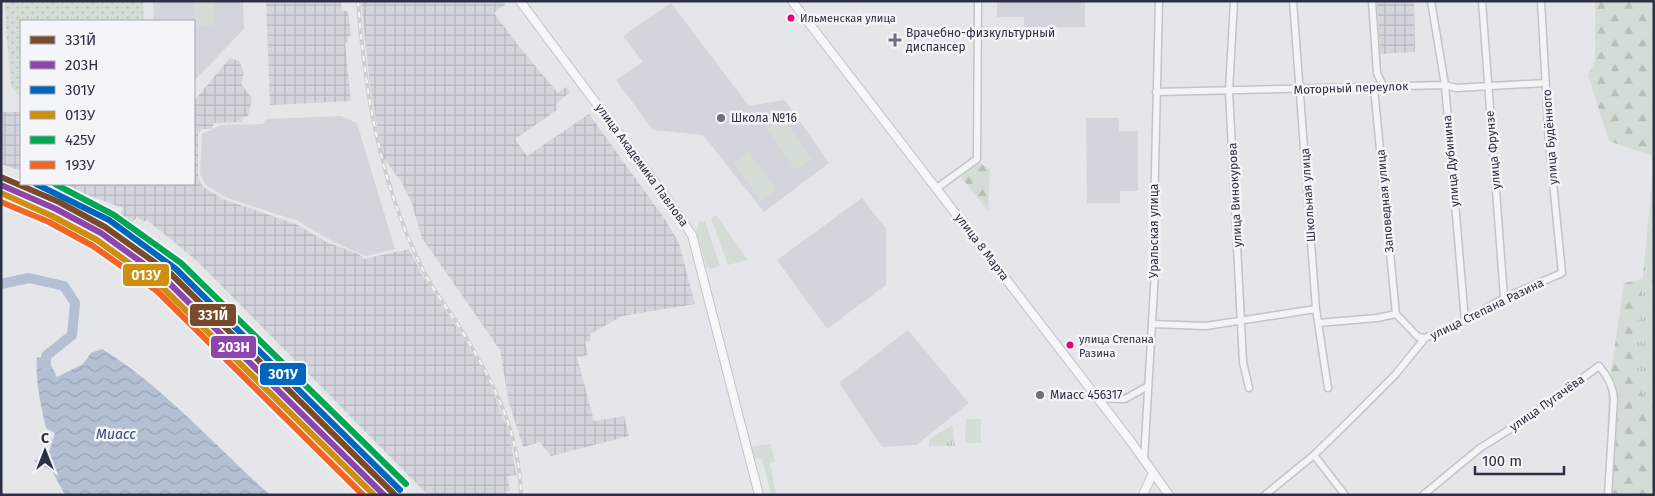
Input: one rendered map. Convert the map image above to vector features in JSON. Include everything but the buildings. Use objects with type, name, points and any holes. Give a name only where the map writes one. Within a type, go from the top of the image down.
[{"type":"main road","name":"улица Академика Павлова","points":[[520,1],[663,193],[692,235],[759,495]]},
{"type":"main road","name":"улица 8 Марта","points":[[792,1],[937,188],[1169,495]]},
{"type":"main road","points":[[1143,495],[1153,473]]},
{"type":"street","points":[[937,188],[977,159],[978,1]]},
{"type":"street","name":"Уральская улица","points":[[1144,460],[1155,271],[1156,92],[1159,1]]},
{"type":"street","name":"улица Винокурова","points":[[1234,1],[1229,91],[1243,362],[1250,388]]},
{"type":"street","name":"Школьная улица","points":[[1293,1],[1316,309],[1328,388]]},
{"type":"street","points":[[1372,1],[1377,74],[1384,88]]},
{"type":"street","name":"улица Дубинина","points":[[1431,1],[1445,85],[1465,321]]},
{"type":"street","name":"улица Фрунзе","points":[[1482,1],[1504,298]]},
{"type":"street","name":"улица Будённого","points":[[1541,1],[1549,142],[1562,273]]},
{"type":"street","name":"Моторный переулок","points":[[1156,92],[1384,88],[1445,85],[1456,88],[1546,83]]},
{"type":"street","name":"Заповедная улица","points":[[1374,88],[1396,314]]},
{"type":"street","name":"улица Степана Разина","points":[[1265,495],[1314,455],[1395,375],[1425,338],[1465,321],[1504,298],[1562,273]]},
{"type":"street","points":[[1152,324],[1206,326],[1242,322],[1316,309]]},
{"type":"street","points":[[1318,323],[1377,318],[1396,314],[1418,338],[1425,338]]},
{"type":"street","name":"улица Пугачёва","points":[[1423,495],[1480,448],[1531,416],[1599,366],[1606,373],[1611,384],[1614,399],[1608,495]]},
{"type":"street","points":[[1097,398],[1125,400],[1148,386]]},
{"type":"street","points":[[1314,455],[1345,495]]},
{"type":"shaded area","points":[[153,1],[243,1],[244,29],[195,80],[195,20],[154,20]]},
{"type":"shaded area","points":[[266,1],[341,1],[342,11],[348,11],[351,35],[348,38],[348,42],[345,43],[351,101],[270,105]]},
{"type":"shaded area","points":[[361,1],[503,1],[505,5],[494,13],[520,48],[558,93],[566,87],[570,92],[556,104],[557,110],[515,139],[527,156],[589,114],[664,218],[679,243],[695,304],[622,316],[590,334],[591,341],[585,342],[588,355],[577,357],[594,421],[624,416],[629,436],[551,456],[540,442],[523,447],[509,403],[500,350],[422,238],[411,201],[401,181],[383,157],[370,86]]},
{"type":"shaded area","points":[[997,1],[1085,1],[1085,27],[1024,27],[1024,17],[997,17]]},
{"type":"shaded area","points":[[1377,1],[1414,1],[1415,52],[1380,54]]},
{"type":"shaded area","name":"Школа №16","points":[[671,3],[749,106],[785,100],[829,163],[764,212],[703,135],[653,130],[616,80],[643,62],[623,36]]},
{"type":"shaded area","points":[[230,58],[239,61],[244,72],[241,84],[252,98],[248,116],[243,117],[242,122],[214,123],[212,129],[202,129],[198,134],[198,177],[203,187],[223,199],[298,225],[326,242],[359,254],[364,259],[409,249],[422,275],[487,377],[510,435],[516,475],[507,476],[510,491],[506,492],[506,495],[428,495],[199,263],[147,220],[144,222],[137,217],[132,223],[120,215],[123,208],[62,185],[195,185],[195,100]]},
{"type":"shaded area","points":[[1,112],[20,112],[20,171],[1,164]]},
{"type":"shaded area","points":[[341,116],[357,123],[395,249],[366,256],[332,241],[298,221],[225,197],[206,185],[200,174],[202,134],[221,125],[263,124],[266,119]]},
{"type":"shaded area","points":[[1086,118],[1119,118],[1119,131],[1138,131],[1138,191],[1120,191],[1120,203],[1087,203]]},
{"type":"shaded area","points":[[862,198],[886,229],[886,285],[827,329],[777,260]]},
{"type":"shaded area","points":[[908,330],[969,403],[916,445],[882,447],[839,383]]},
{"type":"green space","points":[[4,1],[143,1],[144,20],[20,20],[20,97],[11,87]]},
{"type":"green space","points":[[194,1],[213,1],[213,26],[195,26]]},
{"type":"green space","points":[[1595,1],[1654,1],[1654,495],[1613,495],[1607,477],[1608,393],[1624,283],[1651,277],[1652,156],[1609,141],[1588,75],[1595,61]]},
{"type":"green space","points":[[782,117],[812,159],[796,170],[767,129]]},
{"type":"green space","points":[[749,152],[776,190],[761,201],[734,163]]},
{"type":"green space","points":[[1654,161],[1654,431],[1634,366]]},
{"type":"green space","points":[[980,163],[990,169],[988,211],[961,177]]},
{"type":"green space","points":[[716,215],[748,260],[728,265],[711,218]]},
{"type":"green space","points":[[705,221],[720,266],[711,269],[707,267],[696,232],[699,222]]},
{"type":"green space","points":[[966,419],[981,419],[981,443],[965,443]]},
{"type":"green space","points":[[952,425],[955,446],[929,446],[929,440]]},
{"type":"green space","points":[[771,444],[775,462],[770,464],[776,493],[771,495],[762,459],[752,458],[750,449],[753,446]]},
{"type":"water","name":"Миасс","points":[[102,349],[125,364],[168,399],[270,495],[65,495],[52,471],[34,461],[48,455],[55,433],[46,428],[40,402],[37,358],[46,356],[57,377],[83,364],[91,353]]},
{"type":"waterway","points":[[1,284],[29,278],[64,286],[75,303],[72,335],[46,356],[46,369]]},
{"type":"railway","points":[[358,1],[365,71],[386,174],[409,240],[424,272],[470,344],[501,405],[515,448],[521,495]]},
{"type":"transit line","name":"331Й","points":[[1,177],[59,202],[105,227],[171,274],[395,495]]},
{"type":"transit line","name":"203Н","points":[[1,185],[56,209],[101,233],[166,280],[384,495]]},
{"type":"transit line","name":"301У","points":[[38,185],[109,220],[176,269],[400,490]]},
{"type":"transit line","name":"425У","points":[[57,185],[114,215],[181,263],[406,484]]},
{"type":"transit line","name":"013У","points":[[1,193],[52,216],[97,240],[161,286],[374,495]]},
{"type":"transit line","name":"193У","points":[[1,202],[49,222],[93,246],[157,291],[363,495]]},
{"type":"place","name":"Ильменская улица","points":[[791,18]]},
{"type":"place","name":"Врачебно-физкультурный диспансер","points":[[895,40]]},
{"type":"place","name":"Школа №16","points":[[721,118]]},
{"type":"place","name":"улица Степана Разина","points":[[1070,345]]},
{"type":"place","name":"Миасс 456317","points":[[1040,395]]}]
